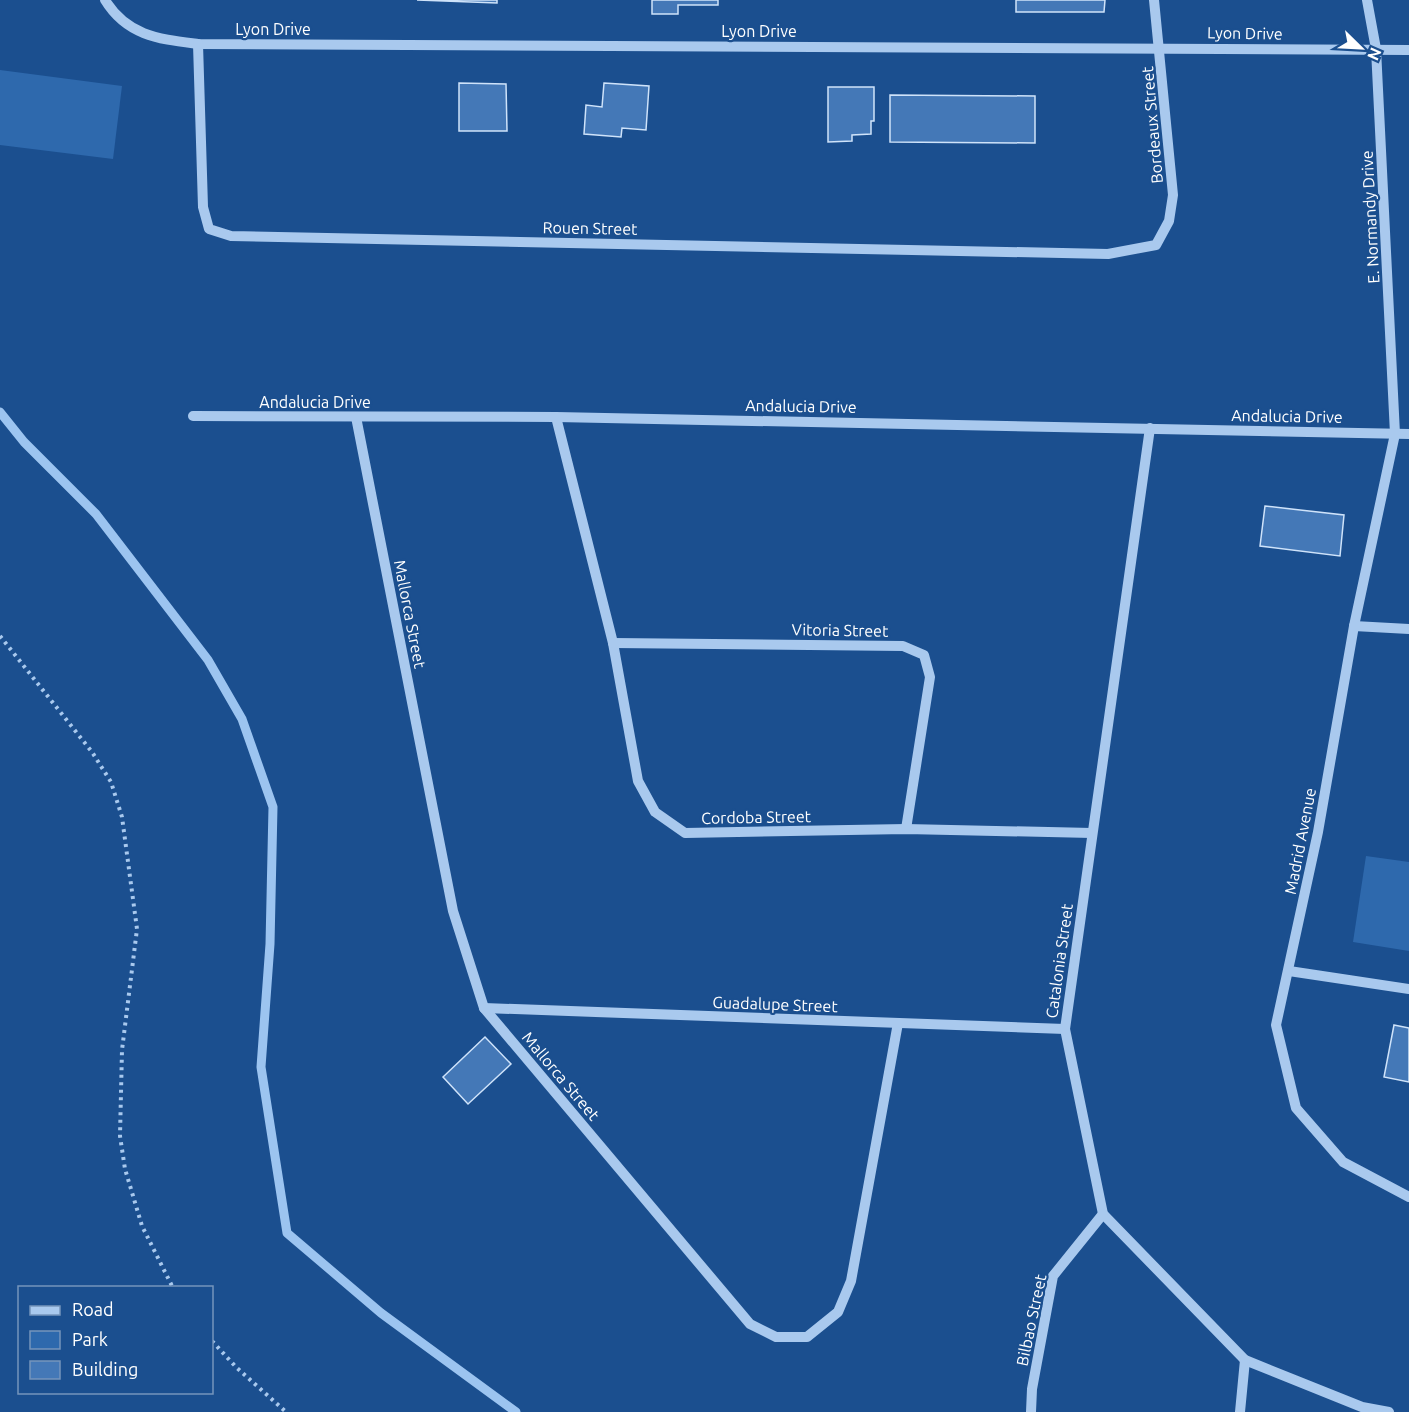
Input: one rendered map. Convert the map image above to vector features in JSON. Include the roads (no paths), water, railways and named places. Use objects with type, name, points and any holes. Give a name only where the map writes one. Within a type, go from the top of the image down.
[{"type":"street","name":"Lyon Drive","points":[[105,0],[116,17],[152,38],[198,44],[1409,50]]},
{"type":"street","name":"Bordeaux Street","points":[[1154,0],[1173,195],[1169,221],[1156,245]]},
{"type":"street","name":"E. Normandy Drive","points":[[1367,0],[1376,49],[1395,434]]},
{"type":"street","name":"Rouen Street","points":[[198,44],[203,207],[209,229],[231,236],[1108,254],[1156,245]]},
{"type":"street","name":"Andalucia Drive","points":[[193,416],[556,417],[1409,434]]},
{"type":"street","name":"Mallorca Street","points":[[356,417],[453,910],[484,1008],[750,1324],[776,1337],[807,1337],[838,1312],[851,1281],[898,1023]]},
{"type":"street","name":"Cordoba Street","points":[[556,417],[613,643],[638,782],[656,812],[685,833],[906,829],[1092,833]]},
{"type":"street","name":"Catalonia Street","points":[[1103,1214],[1065,1029],[1150,428]]},
{"type":"street","name":"Madrid Avenue","points":[[1395,434],[1354,626],[1318,832],[1276,1025],[1296,1108],[1343,1162],[1409,1197]]},
{"type":"street","points":[[1354,626],[1409,629]]},
{"type":"street","name":"Vitoria Street","points":[[613,643],[903,646],[924,655],[930,677],[906,829]]},
{"type":"street","points":[[1289,971],[1409,989]]},
{"type":"street","name":"Guadalupe Street","points":[[484,1008],[1065,1029]]},
{"type":"street","points":[[1103,1214],[1245,1360],[1362,1407],[1389,1412]]},
{"type":"street","name":"Bilbao Street","points":[[1031,1412],[1032,1389],[1053,1276],[1103,1214]]},
{"type":"street","points":[[1240,1412],[1245,1360]]},
{"type":"waterway","points":[[0,412],[24,442],[96,514],[208,660],[242,719],[273,807],[270,944],[261,1067],[287,1233],[381,1313],[516,1412]]}]
